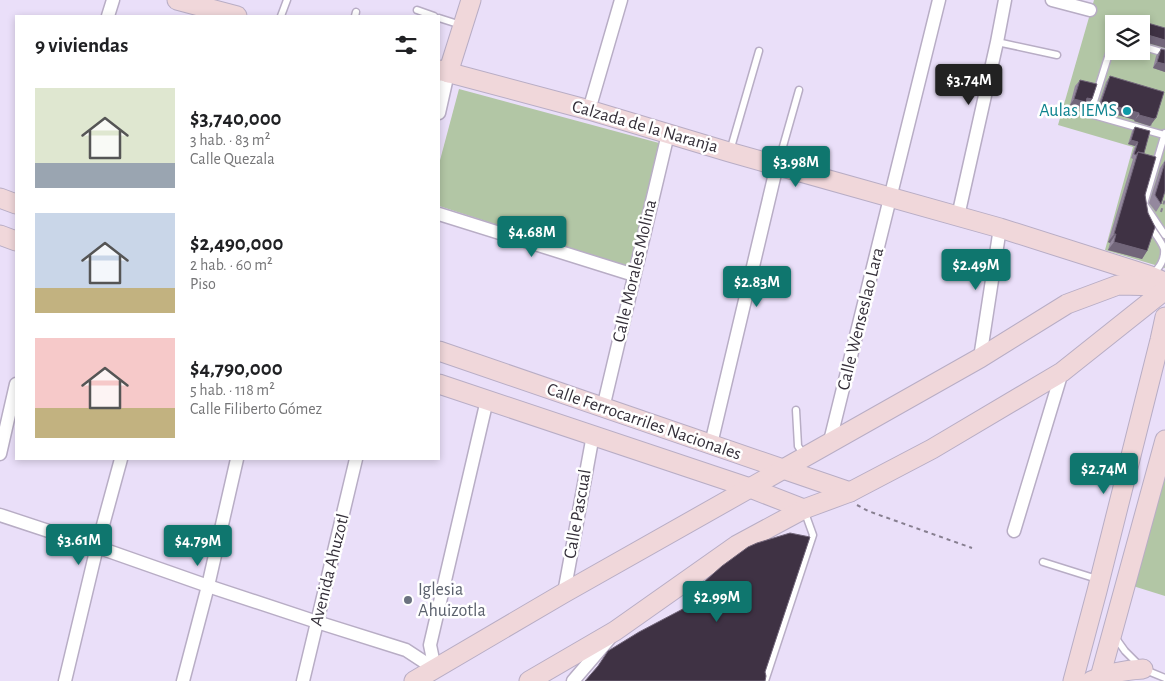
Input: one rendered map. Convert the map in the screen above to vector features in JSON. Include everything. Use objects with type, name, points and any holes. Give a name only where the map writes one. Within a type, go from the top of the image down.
[{"type":"main road","points":[[443,71],[462,26],[470,0]]},
{"type":"main road","points":[[186,1],[230,15]]},
{"type":"main road","name":"Calzada de la Naranja","points":[[443,71],[589,110],[1000,228],[1148,275],[1165,284]]},
{"type":"main road","points":[[0,198],[15,204]]},
{"type":"main road","points":[[0,235],[15,241]]},
{"type":"main road","points":[[1071,251],[1087,262],[1111,288]]},
{"type":"main road","points":[[1111,288],[1121,277],[1119,268],[1116,265]]},
{"type":"main road","points":[[414,681],[830,441],[980,358],[1067,304],[1111,288],[1165,284]]},
{"type":"main road","points":[[529,681],[615,631],[737,546],[804,509],[845,494],[932,449],[1062,372],[1165,290]]},
{"type":"main road","points":[[1073,681],[1163,341],[1165,317]]},
{"type":"main road","name":"Calle Ferrocarriles Nacionales","points":[[440,351],[783,468],[845,494]]},
{"type":"main road","name":"Calle Ferrocarriles Nacionales","points":[[440,384],[750,488],[804,509]]},
{"type":"main road","points":[[1099,680],[1165,440]]},
{"type":"main road","points":[[1099,680],[1121,671],[1143,669]]},
{"type":"street","points":[[108,15],[112,0]]},
{"type":"street","points":[[589,110],[621,0]]},
{"type":"street","name":"Calle Wenseslao Lara","points":[[830,441],[940,0]]},
{"type":"street","points":[[958,216],[1005,0]]},
{"type":"street","points":[[1052,0],[1090,10]]},
{"type":"street","points":[[440,102],[443,71]]},
{"type":"street","name":"Calle Morales Molina","points":[[603,408],[668,134]]},
{"type":"street","points":[[711,444],[777,165]]},
{"type":"street","points":[[440,214],[634,276]]},
{"type":"street","points":[[980,358],[1000,228]]},
{"type":"street","points":[[1014,532],[1062,372]]},
{"type":"street","points":[[0,454],[15,388]]},
{"type":"street","points":[[435,669],[430,645],[487,400]]},
{"type":"street","name":"Calle Pascual","points":[[564,593],[593,435]]},
{"type":"street","points":[[65,681],[122,460]]},
{"type":"street","points":[[183,681],[208,586],[237,460]]},
{"type":"street","name":"Avenida Ahuzotl","points":[[303,681],[356,460]]},
{"type":"street","points":[[0,515],[208,586],[406,650],[435,669]]},
{"type":"street","points":[[573,681],[615,631]]},
{"type":"lane","points":[[281,15],[287,0]]},
{"type":"lane","points":[[417,10],[431,15]]},
{"type":"lane","points":[[440,18],[462,26]]},
{"type":"lane","points":[[997,42],[1057,55]]},
{"type":"lane","points":[[1150,49],[1165,53]]},
{"type":"lane","points":[[730,152],[759,51]]},
{"type":"lane","points":[[1106,60],[1090,114],[1165,134],[1144,204],[1148,225],[1164,248],[1164,257],[1162,264],[1156,271],[1148,275]]},
{"type":"lane","points":[[777,165],[799,90]]},
{"type":"lane","points":[[1144,204],[1165,235]]},
{"type":"lane","points":[[796,410],[798,446],[805,456]]},
{"type":"lane","points":[[765,681],[813,535],[804,509]]},
{"type":"lane","points":[[1043,562],[1100,580]]},
{"type":"lane","points":[[1112,633],[1125,651],[1143,669],[1165,678]]},
{"type":"path","points":[[845,494],[868,511],[972,548]]},
{"type":"green space","points":[[1094,0],[1165,0],[1165,268],[1105,250],[1133,147],[1058,125]]},
{"type":"green space","points":[[459,89],[659,143],[630,268],[440,206],[440,160]]},
{"type":"green space","points":[[1165,475],[1165,596],[1133,586]]},
{"type":"building","points":[[1150,24],[1165,28],[1165,40],[1150,36]]},
{"type":"building","points":[[1161,49],[1165,50],[1165,64],[1157,62]]},
{"type":"building","points":[[1110,76],[1164,92],[1156,118],[1139,115],[1139,113],[1101,102]]},
{"type":"building","points":[[1080,80],[1097,84],[1092,99],[1087,98],[1086,102],[1074,99]]},
{"type":"building","points":[[1135,127],[1150,131],[1144,153],[1138,152],[1136,155],[1134,154],[1138,142],[1131,140]]},
{"type":"building","points":[[1138,152],[1156,157],[1145,195],[1148,213],[1155,227],[1147,251],[1114,242],[1116,234],[1114,234]]},
{"type":"building","points":[[1165,162],[1165,191],[1161,204],[1155,195]]},
{"type":"building","points":[[790,533],[810,537],[765,672],[765,681],[585,681],[608,651],[639,632],[698,601],[688,596],[722,566],[748,547]]},
{"type":"place","name":"Aulas IEMS","points":[[1127,111]]},
{"type":"place","name":"Iglesia Ahuizotla","points":[[408,600]]}]
